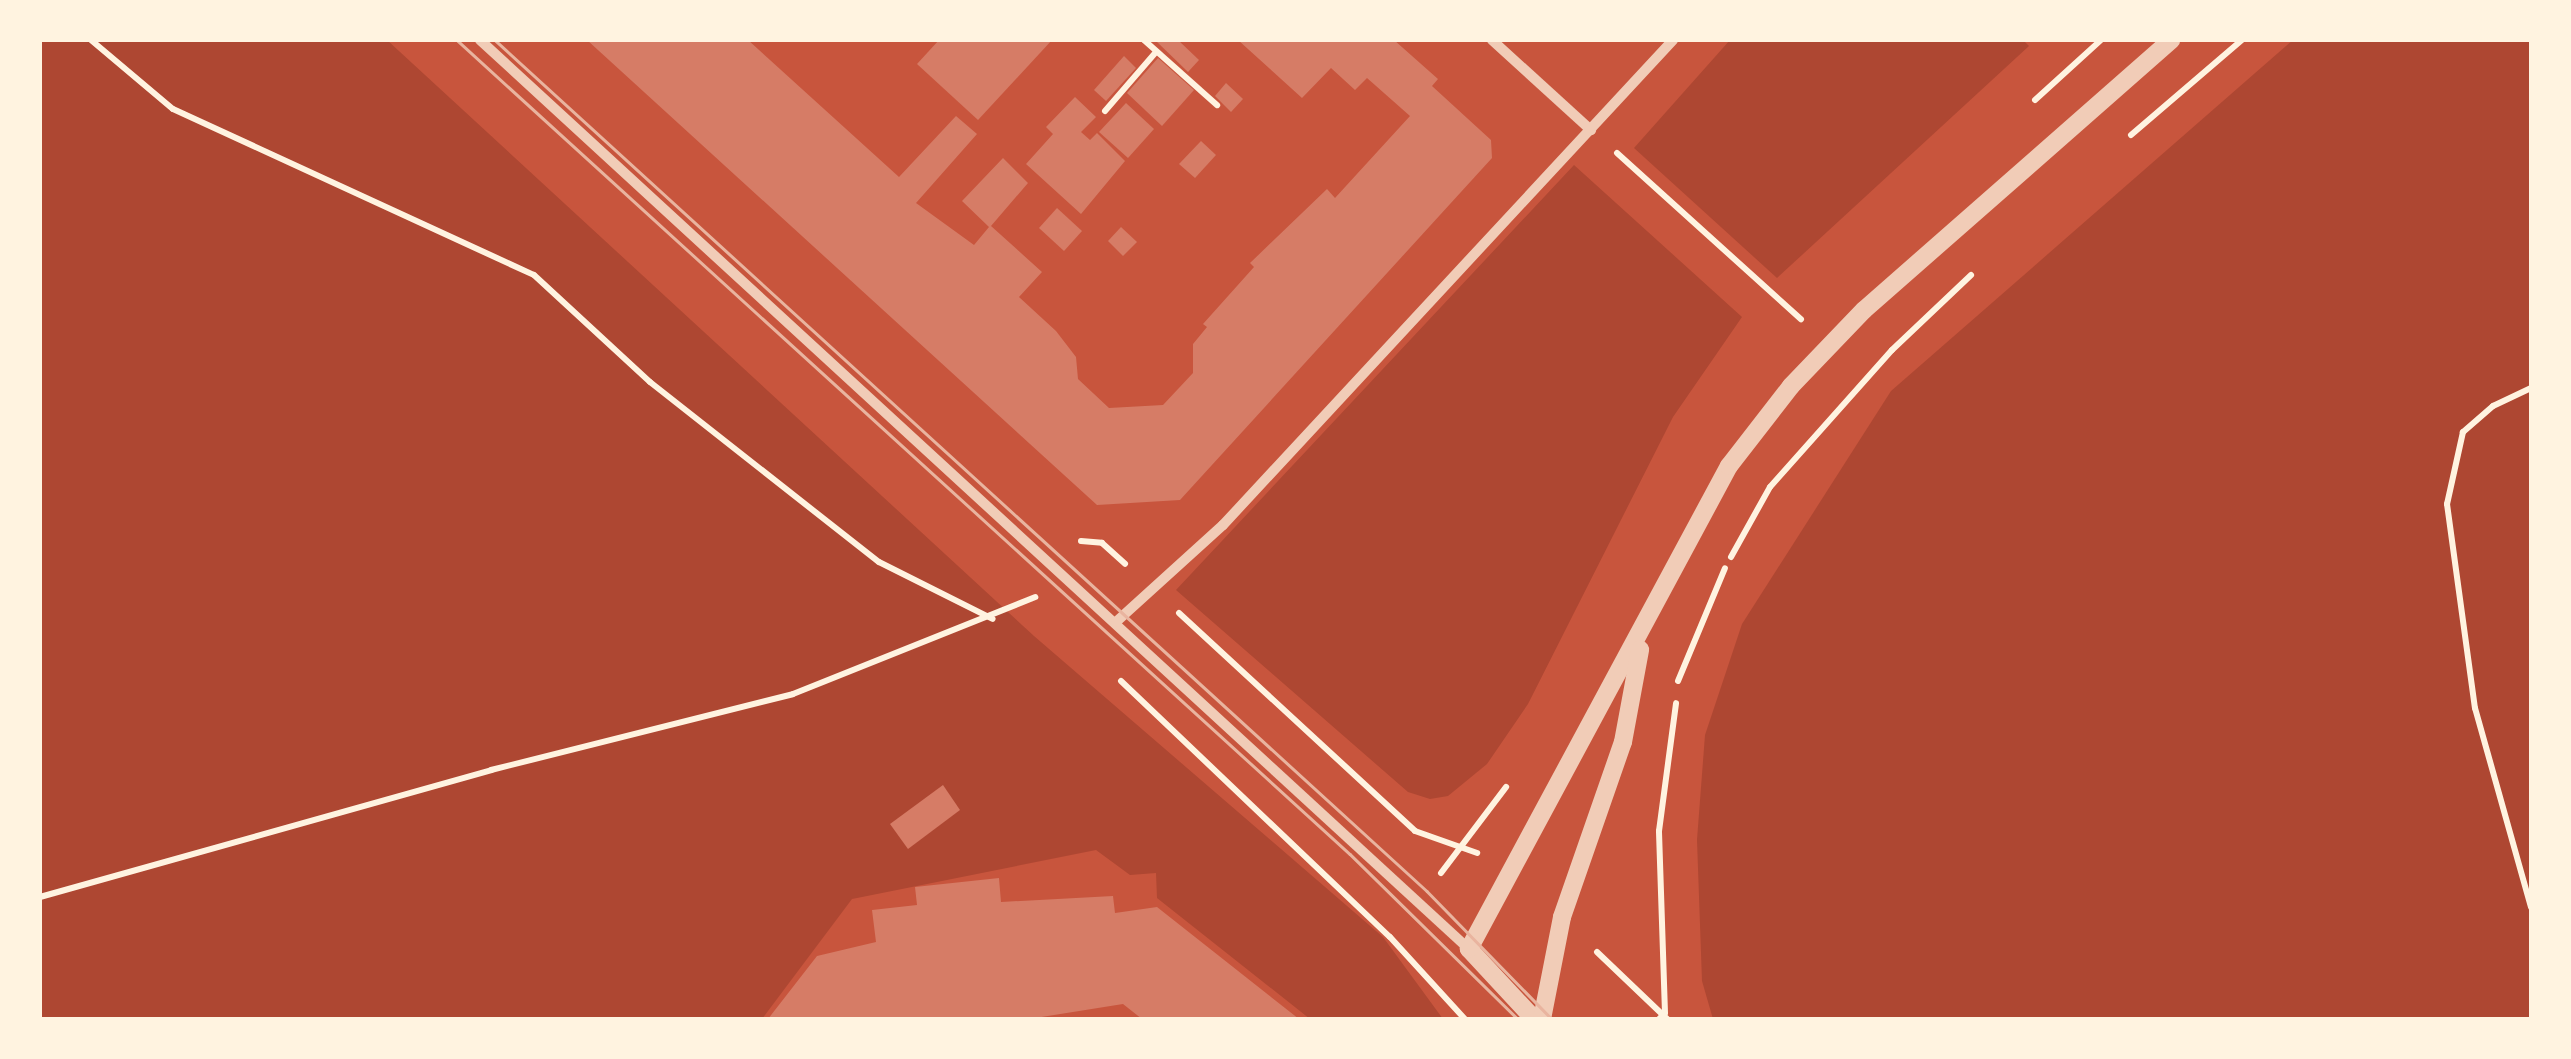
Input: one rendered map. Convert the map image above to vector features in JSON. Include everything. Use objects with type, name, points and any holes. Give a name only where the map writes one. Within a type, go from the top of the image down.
[{"type":"street","points":[[480,40],[1116,622],[1469,950],[1534,1019]]},
{"type":"street","points":[[1492,40],[1590,130]]},
{"type":"street","points":[[1116,622],[1223,524],[1673,40]]},
{"type":"street","points":[[1469,950],[1516,871],[1729,466],[1791,386],[1864,310],[2171,40]]},
{"type":"street","points":[[1542,1019],[1562,916],[1622,742],[1642,635]]},
{"type":"path","points":[[92,40],[172,109],[534,275],[650,382],[879,562],[993,619]]},
{"type":"path","points":[[1144,40],[1217,106]]},
{"type":"path","points":[[2125,140],[2242,40]]},
{"type":"path","points":[[1105,111],[1156,52]]},
{"type":"path","points":[[1590,130],[1802,319]]},
{"type":"path","points":[[1664,1017],[1659,831],[1678,681],[1723,572],[1770,487],[1892,350],[1979,268]]},
{"type":"path","points":[[2531,388],[2493,406],[2463,432],[2447,504],[2476,708],[2531,907]]},
{"type":"path","points":[[1016,530],[1102,544],[1415,831],[1516,871]]},
{"type":"path","points":[[40,897],[491,770],[794,694],[993,619],[1065,577]]},
{"type":"path","points":[[1562,916],[1664,1017]]},
{"type":"path","points":[[1390,937],[1465,1019]]},
{"type":"shaded area","points":[[40,40],[387,40],[1034,636],[1383,937],[1443,1019],[1310,1019],[1157,898],[1156,873],[1130,875],[1096,850],[852,899],[762,1019],[40,1019]]},
{"type":"shaded area","points":[[1730,40],[2023,40],[2029,46],[1777,278],[1634,148]]},
{"type":"shaded area","points":[[2293,40],[2531,40],[2531,1019],[1713,1019],[1702,981],[1697,840],[1705,735],[1742,624],[1891,391]]},
{"type":"shaded area","points":[[1574,165],[1742,317],[1673,417],[1528,704],[1487,764],[1448,796],[1430,799],[1408,792],[1176,590]]},
{"type":"building","points":[[587,40],[748,40],[899,177],[956,116],[977,134],[916,203],[974,245],[989,227],[962,201],[1003,158],[1028,183],[991,226],[1042,272],[1019,297],[1056,331],[1076,357],[1078,379],[1109,408],[1163,405],[1193,373],[1193,344],[1207,327],[1203,324],[1254,267],[1250,263],[1327,189],[1335,198],[1410,116],[1367,78],[1355,90],[1331,68],[1302,98],[1238,40],[1394,40],[1438,79],[1432,86],[1491,140],[1492,158],[1180,500],[1097,505]]},
{"type":"building","points":[[939,40],[1052,40],[978,120],[917,64]]},
{"type":"building","points":[[1155,40],[1178,40],[1199,60],[1188,72]]},
{"type":"building","points":[[1124,56],[1136,68],[1106,101],[1094,90]]},
{"type":"building","points":[[1158,58],[1194,90],[1162,126],[1127,93]]},
{"type":"building","points":[[1226,83],[1243,99],[1231,112],[1215,96]]},
{"type":"building","points":[[1075,97],[1096,117],[1081,132],[1090,140],[1097,133],[1125,161],[1081,214],[1026,164],[1053,134],[1046,127]]},
{"type":"building","points":[[1126,103],[1154,129],[1128,158],[1099,132]]},
{"type":"building","points":[[1201,141],[1216,155],[1195,178],[1179,164]]},
{"type":"building","points":[[1057,208],[1082,231],[1064,251],[1039,228]]},
{"type":"building","points":[[1121,227],[1137,242],[1123,256],[1108,241]]},
{"type":"building","points":[[943,785],[960,810],[908,849],[890,824]]},
{"type":"building","points":[[999,878],[1001,902],[1113,896],[1115,913],[1157,907],[1299,1019],[1142,1019],[1123,1004],[1029,1019],[768,1019],[817,956],[876,942],[872,910],[917,905],[915,887]]},
{"type":"tram line","points":[[457,40],[1350,854],[1518,1019]]},
{"type":"tram line","points":[[495,40],[1427,891],[1552,1019]]}]
